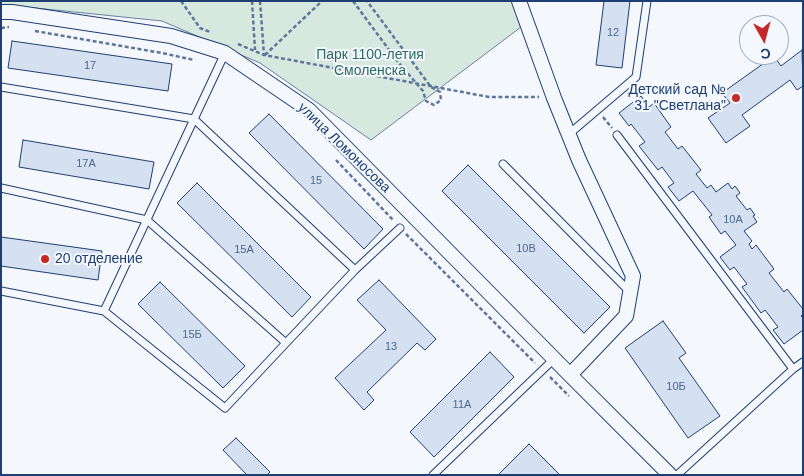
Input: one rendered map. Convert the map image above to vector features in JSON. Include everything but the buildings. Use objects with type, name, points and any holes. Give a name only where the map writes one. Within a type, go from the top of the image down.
[{"type":"street","points":[[519,1],[554,98],[579,160],[633,276],[626,316],[570,375]]},
{"type":"street","name":"улица Ломоносова","points":[[1,12],[12,12],[170,36],[222,59],[309,110],[670,475]]},
{"type":"lane","points":[[569,134],[636,77],[646,1]]},
{"type":"lane","points":[[104,311],[222,59]]},
{"type":"lane","points":[[1,87],[194,119],[355,270]]},
{"type":"lane","points":[[617,135],[793,369]]},
{"type":"lane","points":[[504,164],[630,292]]},
{"type":"lane","points":[[1,188],[147,220],[286,343]]},
{"type":"lane","points":[[1,291],[104,311],[225,408],[355,270],[400,228]]},
{"type":"lane","points":[[433,475],[554,359]]},
{"type":"lane","points":[[677,475],[803,362]]},
{"type":"path","points":[[181,1],[200,28],[210,32]]},
{"type":"path","points":[[252,1],[255,50]]},
{"type":"path","points":[[260,1],[264,55]]},
{"type":"path","points":[[264,55],[322,1]]},
{"type":"path","points":[[353,1],[398,62],[423,91],[426,101],[434,105],[441,100],[440,92],[430,86],[367,1]]},
{"type":"path","points":[[1,28],[11,27]]},
{"type":"path","points":[[30,30],[162,53],[222,59]]},
{"type":"path","points":[[237,43],[264,55],[430,86],[489,96],[554,98]]},
{"type":"path","points":[[598,110],[617,135]]},
{"type":"path","points":[[333,156],[400,228],[570,398]]},
{"type":"green space","name":"Парк 1100-летия Смоленска","points":[[1,1],[513,1],[521,27],[371,140],[260,63],[162,21],[16,6],[1,7]]},
{"type":"place","name":"Детский сад № 31 \"Светлана\"","points":[[736,98]]},
{"type":"place","name":"20 отделение","points":[[45,259]]}]
